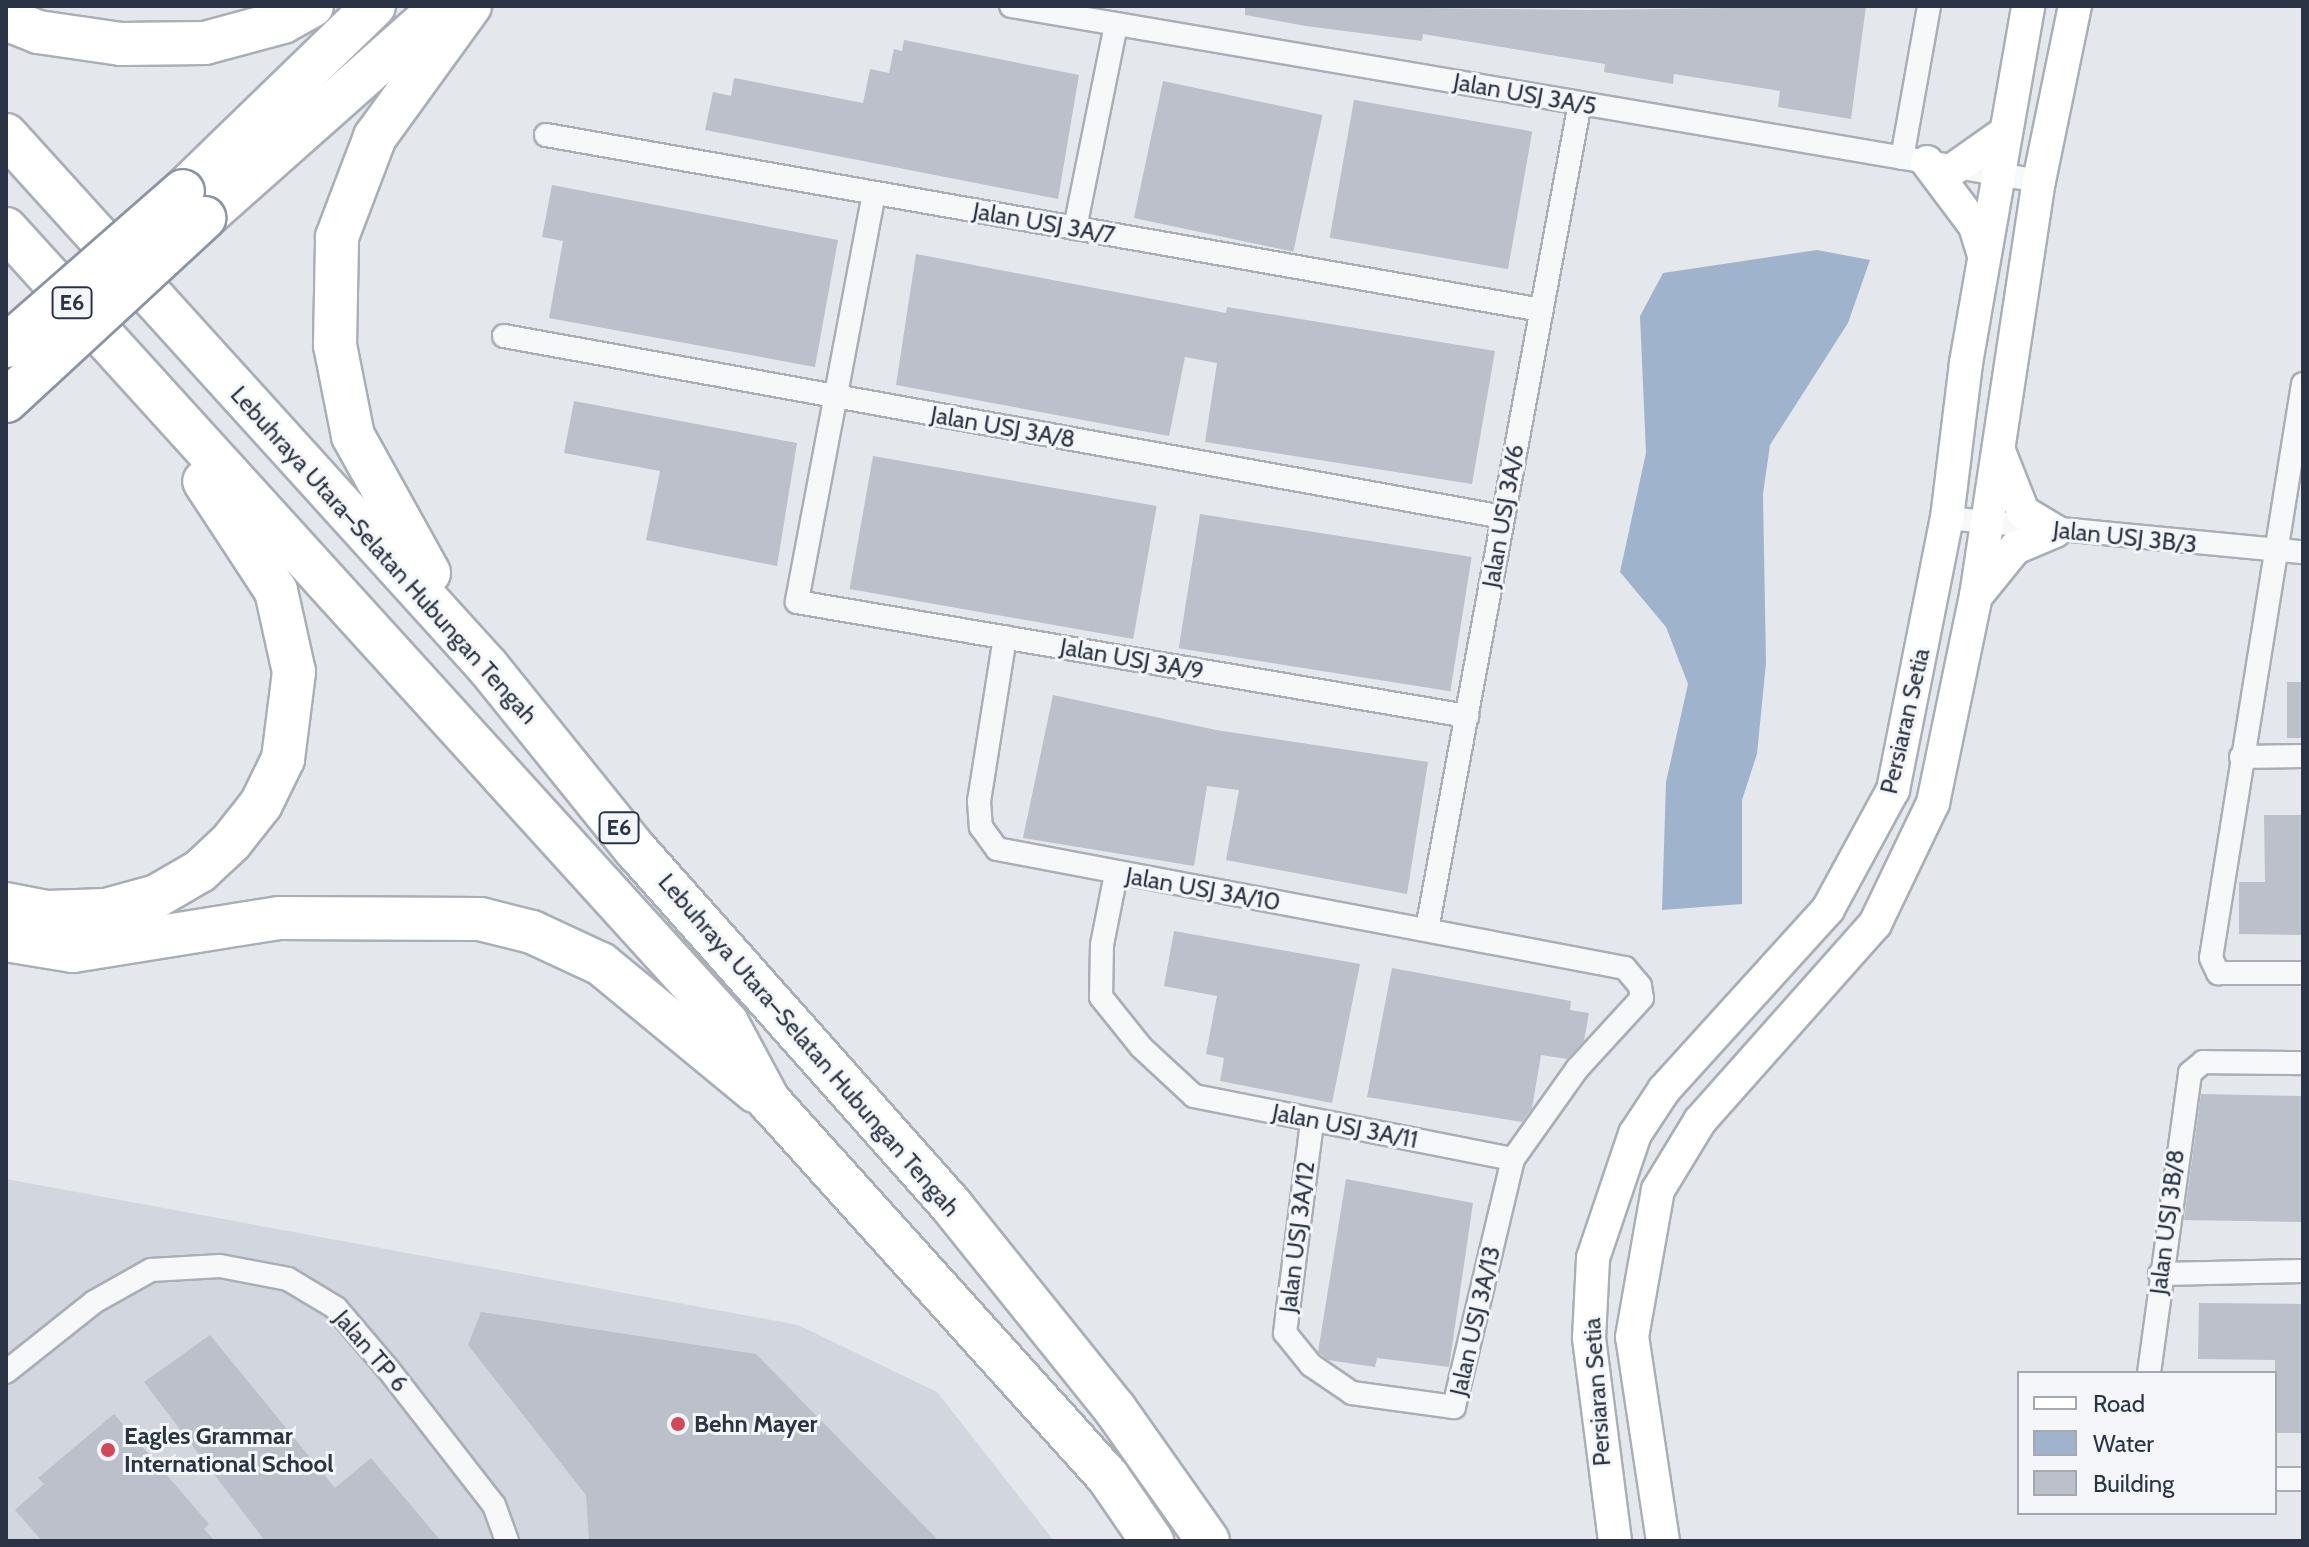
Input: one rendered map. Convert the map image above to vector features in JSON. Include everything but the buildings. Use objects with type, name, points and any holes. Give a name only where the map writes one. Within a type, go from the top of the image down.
[{"type":"highway","points":[[6,19],[38,32],[121,44],[205,43],[283,22],[312,6]]},
{"type":"highway","points":[[6,401],[194,204],[374,6]]},
{"type":"highway","points":[[6,346],[194,204],[443,6]]},
{"type":"highway","points":[[470,6],[375,137],[337,237],[335,345],[353,436],[387,506],[488,667]]},
{"type":"highway","name":"Lebuhraya Utara–Selatan Hubungan Tengah","points":[[6,135],[488,667],[635,849],[951,1205],[1115,1409],[1208,1541]]},
{"type":"highway","name":"Lebuhraya Utara–Selatan Hubungan Tengah","points":[[6,229],[727,1023],[769,1101],[1108,1477],[1152,1541]]},
{"type":"highway","points":[[6,904],[47,912],[106,910],[157,896],[200,871],[231,842],[261,804],[283,759],[294,672],[276,591],[138,377]]},
{"type":"highway","points":[[6,940],[73,951],[279,918],[480,919],[532,932],[601,964],[769,1101]]},
{"type":"main road","name":"Persiaran Setia","points":[[1611,1533],[1589,1338],[1593,1258],[1635,1134],[1664,1090],[1828,909],[1873,835],[1905,744],[1947,518],[1984,255],[2028,6]]},
{"type":"main road","name":"Persiaran Setia","points":[[1663,1541],[1632,1337],[1658,1190],[1700,1121],[1875,924],[1933,803],[1976,596],[2039,181],[2075,6]]},
{"type":"main road","points":[[1984,255],[1975,226],[1928,163],[2006,132]]},
{"type":"main road","points":[[1998,444],[2023,512],[2055,531]]},
{"type":"main road","points":[[1976,596],[2015,548],[2055,531]]},
{"type":"street","name":"Jalan USJ 3A/5","points":[[1011,6],[2039,181]]},
{"type":"street","points":[[1928,163],[1929,6]]},
{"type":"street","points":[[1075,228],[1116,24]]},
{"type":"street","name":"Jalan USJ 3A/6","points":[[1427,929],[1580,103]]},
{"type":"street","name":"Jalan USJ 3A/7","points":[[546,135],[1542,310]]},
{"type":"street","points":[[836,396],[874,193]]},
{"type":"street","name":"Jalan USJ 3A/8","points":[[504,336],[1503,517]]},
{"type":"street","points":[[2303,384],[2211,958],[2218,973],[2303,973]]},
{"type":"street","name":"Jalan USJ 3A/9","points":[[836,396],[797,602],[1467,716]]},
{"type":"street","name":"Jalan USJ 3B/3","points":[[1947,518],[2274,552],[2303,552]]},
{"type":"street","name":"Jalan USJ 3A/10","points":[[1005,637],[979,801],[981,827],[997,849],[1116,874],[1625,968],[1642,998],[1577,1069],[1513,1159]]},
{"type":"street","points":[[2241,757],[2303,756]]},
{"type":"street","name":"Jalan USJ 3A/11","points":[[1116,874],[1102,945],[1101,997],[1141,1047],[1194,1096],[1513,1159]]},
{"type":"street","name":"Jalan USJ 3B/8","points":[[2149,1371],[2160,1274],[2190,1073],[2203,1062],[2303,1063]]},
{"type":"street","name":"Jalan USJ 3A/12","points":[[1312,1121],[1285,1333],[1311,1365],[1342,1386],[1378,1396]]},
{"type":"street","name":"Jalan USJ 3A/13","points":[[1378,1396],[1454,1407],[1513,1159]]},
{"type":"street","name":"Jalan TP 6","points":[[6,1372],[94,1302],[151,1270],[220,1266],[288,1279],[336,1308],[388,1369],[494,1505],[507,1541]]},
{"type":"street","points":[[2160,1274],[2303,1271]]},
{"type":"street","points":[[2277,1479],[2303,1479]]},
{"type":"shaded area","points":[[6,1179],[798,1325],[937,1392],[1054,1541],[6,1541]]},
{"type":"water","points":[[1817,250],[1870,260],[1848,323],[1770,445],[1763,494],[1766,663],[1757,754],[1742,800],[1742,904],[1662,910],[1666,782],[1688,684],[1666,627],[1620,572],[1646,453],[1640,316],[1663,273]]},
{"type":"place","name":"Behn Mayer","points":[[678,1424]]},
{"type":"place","name":"Eagles Grammar International School","points":[[108,1450]]}]
